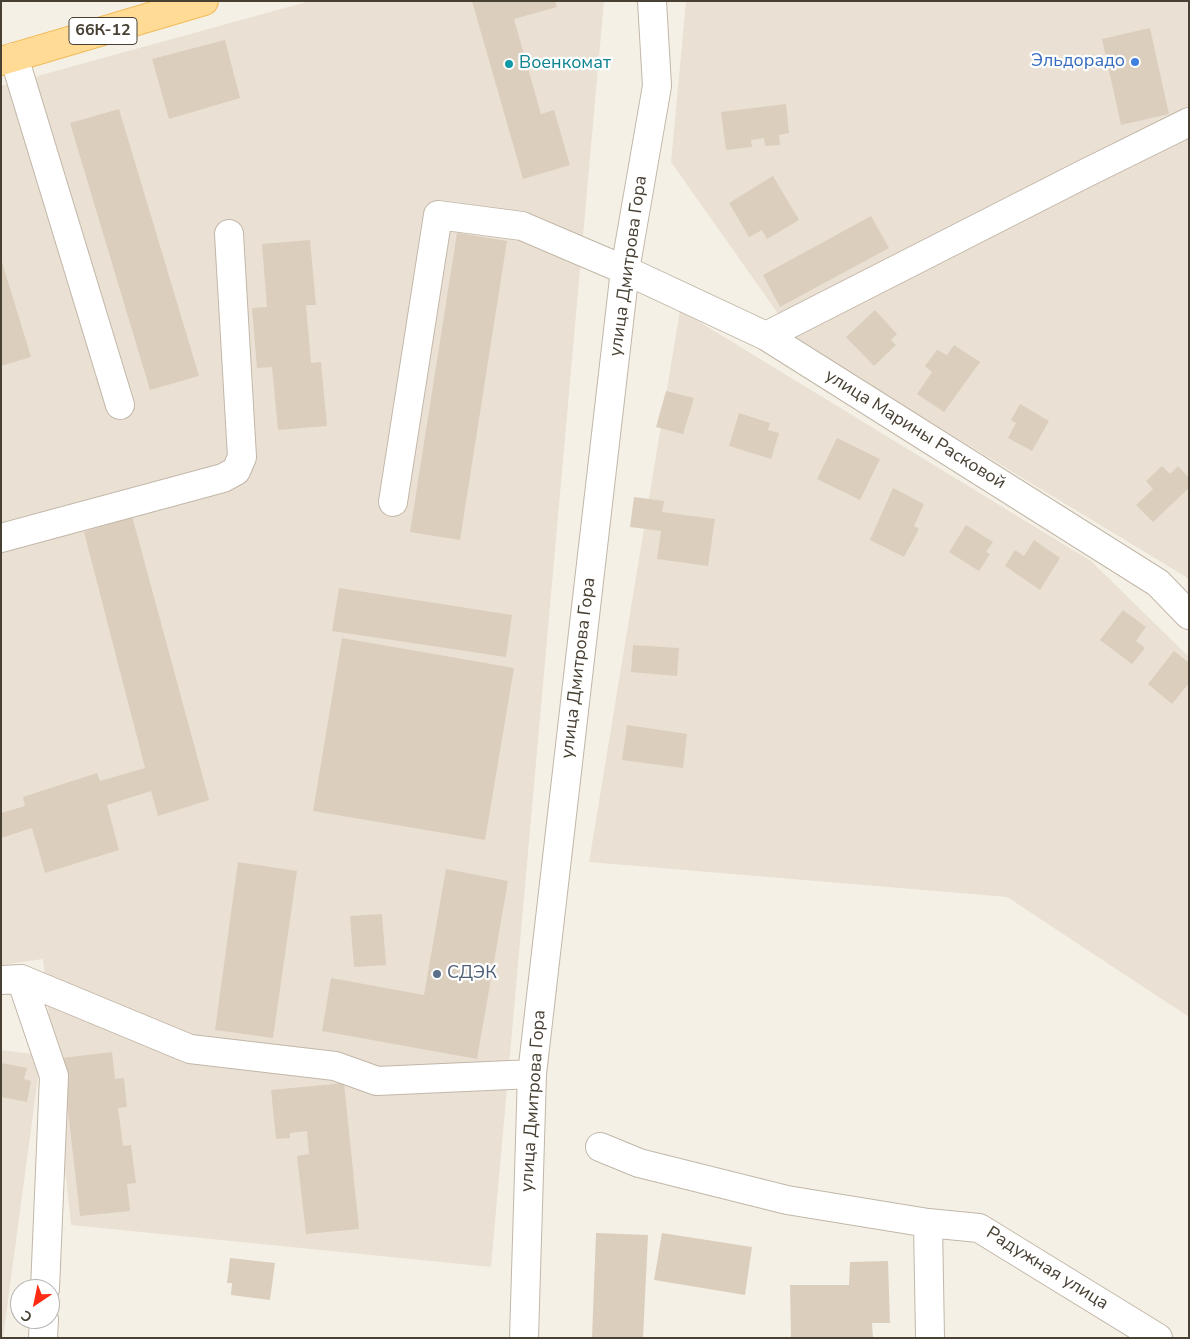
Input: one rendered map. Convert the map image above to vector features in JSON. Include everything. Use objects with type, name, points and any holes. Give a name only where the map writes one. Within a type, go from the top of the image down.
[{"type":"main road","name":"66К-12","points":[[8,59],[204,1]]},
{"type":"street","name":"улица Дмитрова Гора","points":[[524,1338],[532,1074],[625,270],[657,86],[652,1]]},
{"type":"street","points":[[8,59],[120,405]]},
{"type":"street","points":[[766,336],[1189,122]]},
{"type":"street","name":"улица Марины Расковой","points":[[392,502],[438,215],[522,226],[625,270],[766,336],[1158,583],[1189,615]]},
{"type":"street","points":[[1,538],[223,478],[236,471],[242,456],[230,234]]},
{"type":"street","points":[[11,979],[190,1049],[335,1066],[377,1081],[532,1074]]},
{"type":"street","points":[[11,979],[54,1076],[45,1279]]},
{"type":"street","name":"Радужная улица","points":[[600,1146],[639,1163],[787,1200],[928,1223],[979,1228],[1158,1338]]},
{"type":"street","points":[[928,1223],[930,1338]]},
{"type":"shaded area","points":[[310,1],[604,1],[491,1267],[71,1225],[43,959],[1,965],[1,86]]},
{"type":"shaded area","points":[[686,1],[1189,1],[1189,580],[798,342],[671,162]]},
{"type":"shaded area","points":[[680,310],[1091,561],[1189,657],[1189,1017],[1007,897],[589,862]]},
{"type":"shaded area","points":[[1,1050],[41,1055],[3,1338],[1,1338]]},
{"type":"building","name":"Военкомат","points":[[472,1],[555,1],[557,7],[514,19],[541,114],[554,110],[570,165],[523,179]]},
{"type":"building","points":[[1150,28],[1169,114],[1121,125],[1102,39]]},
{"type":"building","points":[[225,40],[240,98],[169,119],[152,59]]},
{"type":"building","points":[[786,104],[789,133],[779,135],[780,145],[765,146],[764,138],[751,140],[752,147],[726,150],[721,112]]},
{"type":"building","points":[[119,109],[199,376],[150,390],[70,123]]},
{"type":"building","points":[[773,176],[799,220],[767,239],[762,230],[749,237],[729,203]]},
{"type":"building","points":[[871,216],[889,248],[780,307],[763,275]]},
{"type":"building","points":[[457,233],[507,241],[460,540],[410,532]]},
{"type":"building","points":[[310,240],[316,305],[306,305],[311,363],[321,362],[327,426],[278,430],[272,367],[257,368],[252,308],[267,307],[262,244]]},
{"type":"building","points":[[1,259],[31,357],[1,366]]},
{"type":"building","points":[[875,310],[897,334],[891,340],[896,345],[874,366],[846,337]]},
{"type":"building","points":[[954,345],[980,362],[944,412],[917,394],[932,372],[925,366],[937,350],[947,355]]},
{"type":"building","points":[[666,391],[694,398],[683,434],[656,427]]},
{"type":"building","points":[[1020,404],[1049,421],[1032,451],[1008,438],[1016,423],[1011,420]]},
{"type":"building","points":[[739,413],[770,423],[768,430],[779,433],[771,459],[729,446]]},
{"type":"building","points":[[837,438],[880,459],[860,500],[817,479]]},
{"type":"building","points":[[1162,466],[1170,474],[1178,466],[1189,478],[1189,488],[1153,522],[1136,505],[1153,489],[1146,481]]},
{"type":"building","points":[[893,488],[924,504],[914,526],[919,529],[904,557],[870,540]]},
{"type":"building","points":[[634,497],[664,501],[662,512],[715,519],[708,566],[657,559],[661,531],[630,527]]},
{"type":"building","points":[[132,516],[209,800],[158,816],[151,791],[107,805],[119,850],[45,873],[32,828],[1,838],[1,813],[25,806],[23,797],[97,773],[100,781],[145,768],[84,532]]},
{"type":"building","points":[[966,525],[993,542],[986,552],[990,554],[979,571],[949,552]]},
{"type":"building","points":[[1034,540],[1060,558],[1040,590],[1005,566],[1015,550],[1024,556]]},
{"type":"building","points":[[339,588],[512,615],[506,657],[332,631]]},
{"type":"building","points":[[1123,610],[1146,627],[1136,641],[1145,648],[1132,664],[1100,640]]},
{"type":"building","points":[[342,638],[514,668],[485,840],[313,811]]},
{"type":"building","points":[[633,645],[679,648],[677,676],[631,672]]},
{"type":"building","points":[[1174,651],[1189,663],[1189,683],[1172,704],[1148,684]]},
{"type":"building","points":[[627,725],[687,734],[683,768],[622,760]]},
{"type":"building","points":[[238,862],[297,871],[273,1038],[215,1030]]},
{"type":"building","points":[[446,869],[508,881],[477,1059],[322,1031],[331,978],[424,995]]},
{"type":"building","points":[[382,914],[386,965],[354,967],[350,916]]},
{"type":"building","points":[[112,1052],[115,1079],[124,1078],[127,1107],[118,1108],[123,1146],[131,1145],[136,1183],[127,1184],[130,1211],[80,1216],[62,1058]]},
{"type":"building","points":[[1,1063],[27,1068],[24,1079],[31,1081],[27,1102],[1,1097]]},
{"type":"building","points":[[344,1083],[359,1229],[306,1234],[297,1156],[309,1154],[307,1131],[290,1133],[290,1138],[276,1139],[271,1090]]},
{"type":"building","points":[[596,1233],[648,1235],[643,1338],[592,1338]]},
{"type":"building","points":[[662,1233],[752,1247],[745,1295],[654,1280]]},
{"type":"building","points":[[230,1258],[275,1263],[270,1300],[231,1295],[232,1283],[227,1283]]},
{"type":"building","points":[[888,1261],[890,1323],[872,1323],[873,1338],[791,1338],[790,1285],[849,1285],[850,1262]]},
{"type":"place","name":"Эльдорадо","points":[[1135,62]]},
{"type":"place","name":"Военкомат","points":[[509,64]]},
{"type":"place","name":"СДЭК","points":[[437,974]]}]
